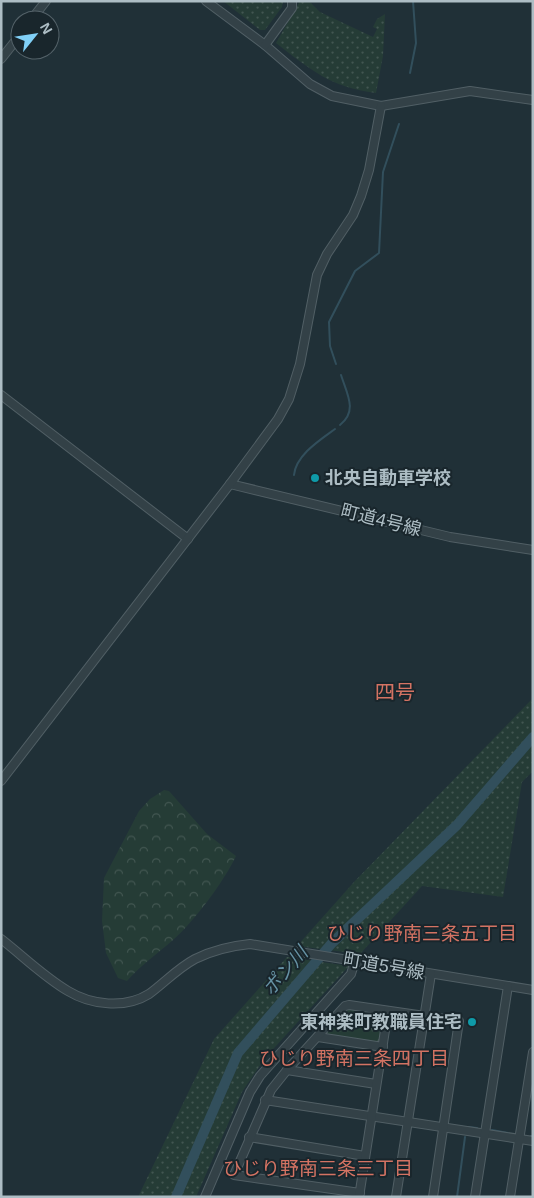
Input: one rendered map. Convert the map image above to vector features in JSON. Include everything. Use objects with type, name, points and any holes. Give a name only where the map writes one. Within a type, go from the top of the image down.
[{"type":"street","points":[[206,1],[265,45],[310,84],[332,96],[382,106],[470,91],[533,100]]},
{"type":"street","points":[[265,45],[292,8],[292,1]]},
{"type":"street","points":[[1,59],[10,48]]},
{"type":"street","points":[[1,781],[278,419],[289,399],[300,364],[317,275],[361,196],[369,170],[382,106]]},
{"type":"street","points":[[1,395],[188,538]]},
{"type":"street","name":"町道4号線","points":[[230,484],[450,537],[533,550]]},
{"type":"street","name":"町道5号線","points":[[1,940],[68,992],[88,1000],[106,1003],[128,1002],[147,995],[193,960],[212,951],[250,944],[533,990]]},
{"type":"street","points":[[206,1197],[250,1092],[260,1076],[351,974],[356,961]]},
{"type":"street","points":[[396,1197],[431,974]]},
{"type":"street","points":[[475,1197],[508,986]]},
{"type":"street","points":[[388,1011],[359,1195],[234,1175],[265,1100],[287,1070],[345,1006],[388,1011],[460,1021],[433,1197]]},
{"type":"street","points":[[318,1037],[383,1047]]},
{"type":"street","points":[[510,1197],[533,1052]]},
{"type":"street","points":[[287,1070],[376,1084]]},
{"type":"street","points":[[265,1100],[533,1142]]},
{"type":"street","points":[[250,1137],[365,1156]]},
{"type":"green space","points":[[223,1],[283,1],[282,7],[265,30],[260,30]]},
{"type":"green space","points":[[300,1],[309,1],[320,12],[373,37],[377,29],[373,27],[377,19],[385,14],[383,56],[376,93],[333,82],[311,69],[276,43]]},
{"type":"green space","points":[[533,698],[533,771],[522,782],[503,897],[422,886],[360,954],[297,946],[354,882]]},
{"type":"green space","points":[[164,790],[169,791],[207,834],[236,856],[217,889],[190,923],[127,981],[118,978],[106,953],[102,921],[104,878],[139,811],[150,799]]},
{"type":"green space","points":[[287,957],[349,966],[265,1058],[242,1092],[196,1197],[138,1197],[214,1039]]},
{"type":"green space","points":[[350,1008],[381,1012],[384,1016],[379,1043],[328,1036],[327,1031]]},
{"type":"waterway","points":[[410,73],[416,43],[413,1]]},
{"type":"waterway","points":[[336,364],[330,346],[329,322],[355,271],[379,253],[383,172],[399,124]]},
{"type":"waterway","points":[[340,425],[349,414],[350,408],[350,402],[341,375]]},
{"type":"waterway","points":[[294,475],[299,461],[304,455],[335,429]]},
{"type":"waterway","name":"ポン川","points":[[176,1197],[238,1053],[332,943],[457,825],[533,737]]},
{"type":"waterway","points":[[468,1127],[477,1128]]},
{"type":"waterway","points":[[492,1130],[508,1133]]},
{"type":"waterway","points":[[457,1197],[465,1137]]},
{"type":"place","name":"北央自動車学校","points":[[315,478]]},
{"type":"place","name":"東神楽町教職員住宅","points":[[472,1022]]},
{"type":"district","name":"四号","points":[[395,692]]},
{"type":"district","name":"ひじり野南三条五丁目","points":[[422,933]]},
{"type":"district","name":"ひじり野南三条四丁目","points":[[354,1058]]},
{"type":"district","name":"ひじり野南三条三丁目","points":[[318,1168]]}]
